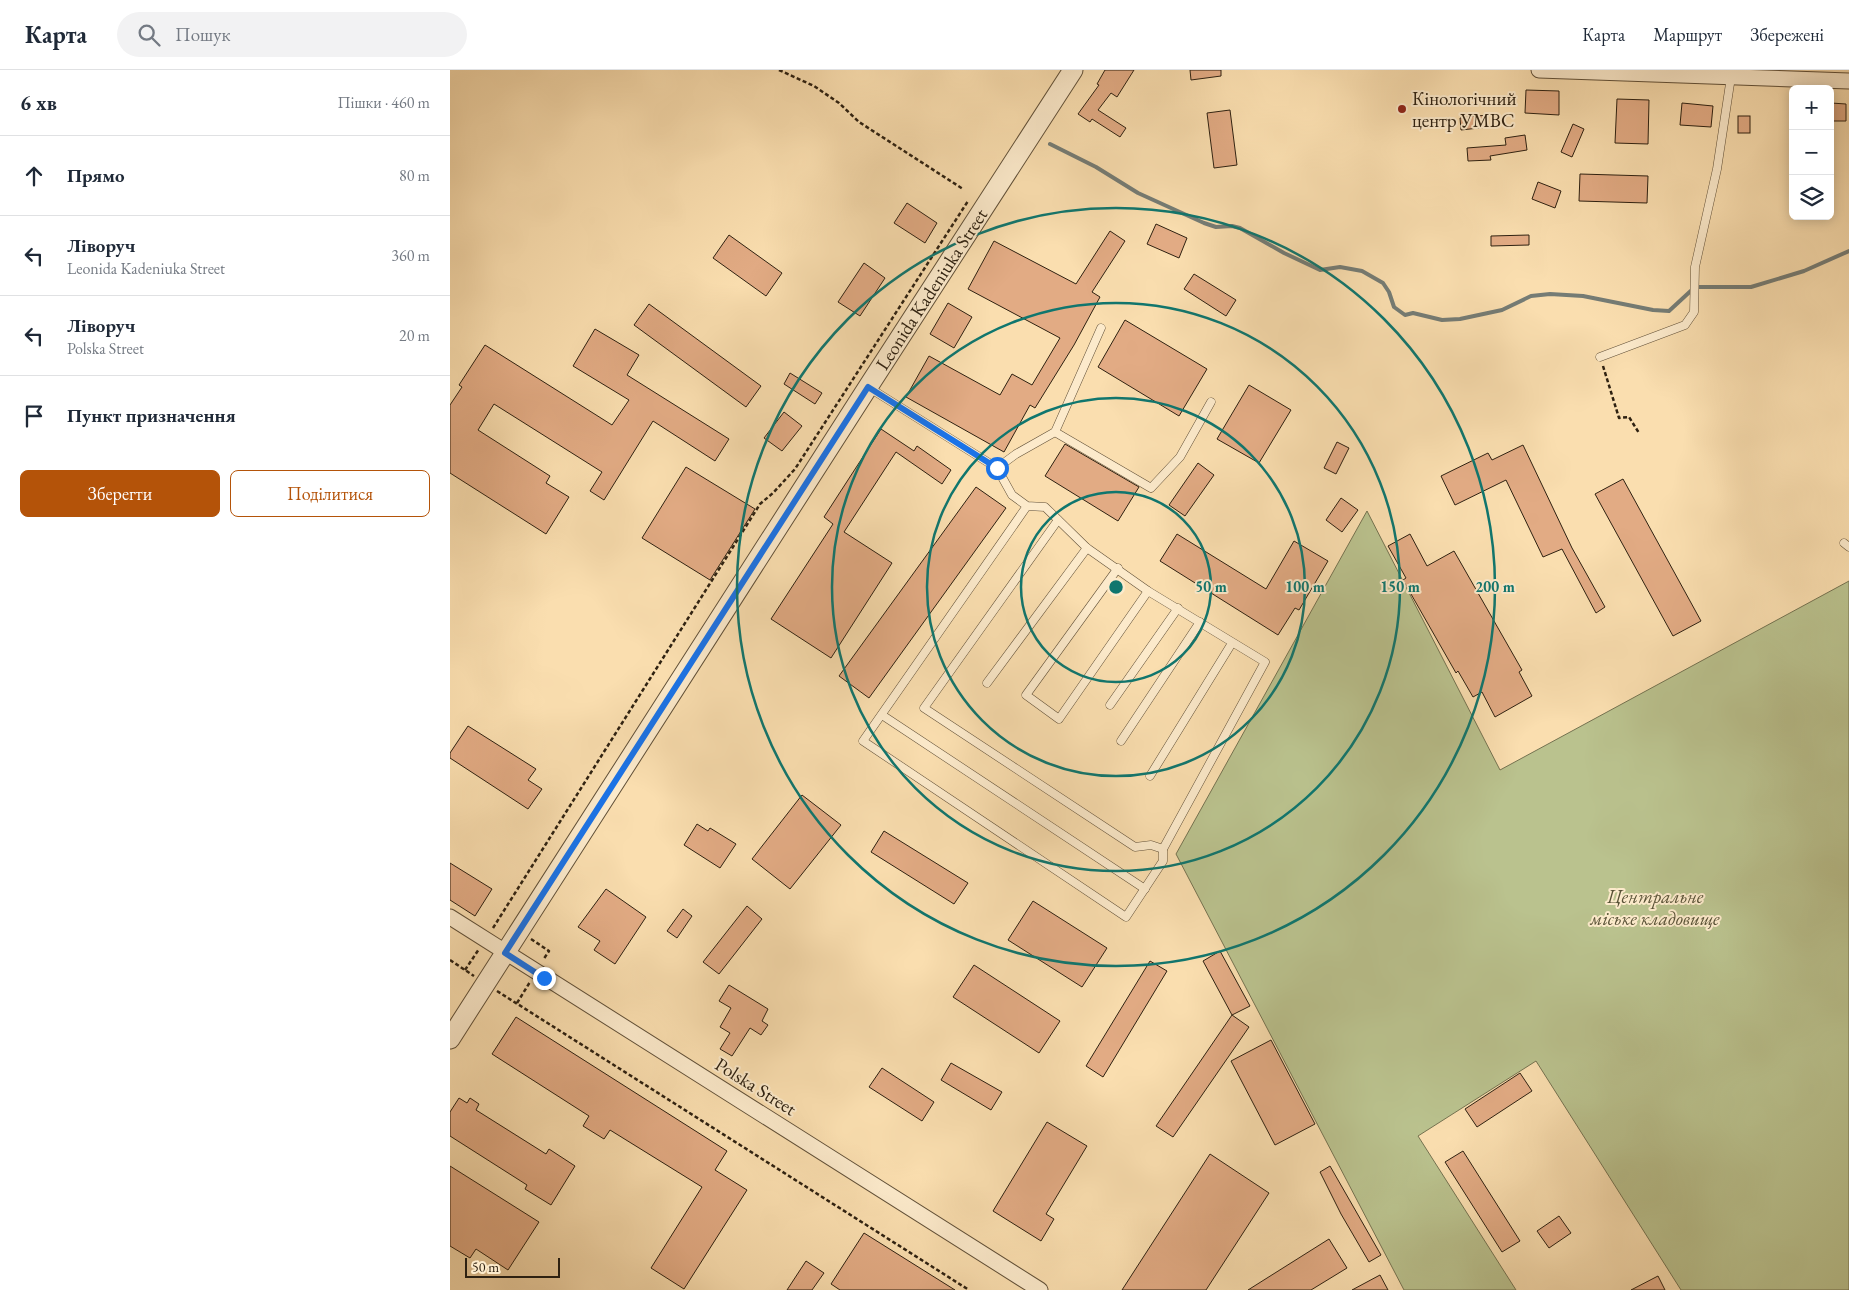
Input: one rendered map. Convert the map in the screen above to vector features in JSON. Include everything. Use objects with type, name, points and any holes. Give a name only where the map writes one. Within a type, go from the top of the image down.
[{"type":"street","name":"Leonida Kadeniuka Street","points":[[450,1039],[868,387],[1074,70]]},
{"type":"street","points":[[1539,70],[1694,73],[1731,77],[1849,81]]},
{"type":"street","name":"Polska Street","points":[[450,917],[1040,1290]]},
{"type":"lane","points":[[1600,357],[1686,325],[1691,320],[1694,312],[1695,267],[1717,169],[1731,77]]},
{"type":"lane","points":[[997,468],[1016,454],[1056,432],[1101,328]]},
{"type":"lane","points":[[868,387],[997,468],[1012,495],[1027,506],[1045,507],[1087,548],[1118,568],[1148,591],[1265,662],[1163,849],[1163,861],[1126,917],[863,741],[1027,506]]},
{"type":"lane","points":[[1056,432],[1151,488],[1180,457],[1211,402]]},
{"type":"lane","points":[[1058,520],[924,708],[1134,848],[1151,844],[1163,849]]},
{"type":"lane","points":[[987,683],[1087,548]]},
{"type":"lane","points":[[1118,568],[1026,695],[1059,719],[1148,591]]},
{"type":"lane","points":[[1110,705],[1178,608]]},
{"type":"lane","points":[[1122,741],[1200,622]]},
{"type":"lane","points":[[1150,776],[1232,642]]},
{"type":"lane","points":[[882,715],[1145,889]]},
{"type":"path","points":[[778,70],[814,86],[839,102],[859,122],[963,188]]},
{"type":"path","points":[[464,970],[485,940],[760,504],[795,469],[972,196]]},
{"type":"path","points":[[1600,357],[1618,418],[1628,416],[1639,433]]},
{"type":"path","points":[[450,960],[969,1290]]},
{"type":"green space","name":"Центральне міське кладовище","points":[[1367,511],[1500,770],[1849,581],[1849,1290],[1681,1290],[1536,1061],[1418,1136],[1516,1290],[1404,1290],[1176,854]]},
{"type":"building","points":[[1105,70],[1134,70],[1117,97],[1111,93],[1098,110],[1126,128],[1120,137],[1092,119],[1090,122],[1078,114],[1099,85],[1097,84]]},
{"type":"building","points":[[1190,70],[1221,70],[1221,76],[1191,80]]},
{"type":"building","points":[[1526,90],[1559,91],[1559,115],[1525,113]]},
{"type":"building","points":[[1617,99],[1649,100],[1648,144],[1615,143]]},
{"type":"building","points":[[1682,103],[1713,106],[1711,127],[1680,125]]},
{"type":"building","points":[[1834,103],[1846,104],[1846,121],[1834,121]]},
{"type":"building","points":[[1230,110],[1237,165],[1214,168],[1207,113]]},
{"type":"building","points":[[1487,115],[1488,127],[1461,130],[1460,118]]},
{"type":"building","points":[[1738,116],[1750,116],[1750,133],[1738,133]]},
{"type":"building","points":[[1573,124],[1584,129],[1572,157],[1561,152]]},
{"type":"building","points":[[1525,135],[1527,150],[1490,156],[1491,160],[1468,161],[1467,148],[1506,145],[1505,138]]},
{"type":"building","points":[[1580,174],[1648,176],[1647,203],[1579,201]]},
{"type":"building","points":[[1538,182],[1561,191],[1555,208],[1532,199]]},
{"type":"building","points":[[907,203],[937,223],[925,243],[894,223]]},
{"type":"building","points":[[1156,224],[1187,238],[1179,258],[1147,244]]},
{"type":"building","points":[[1110,231],[1125,241],[1092,292],[1100,297],[1074,345],[1035,408],[1030,405],[1004,452],[906,397],[929,356],[1000,395],[1012,374],[1032,385],[1060,338],[968,289],[994,241],[1076,284]]},
{"type":"building","points":[[729,235],[782,273],[766,296],[713,258]]},
{"type":"building","points":[[1529,235],[1529,245],[1491,246],[1491,236]]},
{"type":"building","points":[[864,263],[885,278],[860,316],[838,302]]},
{"type":"building","points":[[1194,274],[1236,300],[1226,316],[1184,289]]},
{"type":"building","points":[[948,303],[972,317],[954,348],[930,334]]},
{"type":"building","points":[[649,304],[761,386],[746,407],[634,325]]},
{"type":"building","points":[[1125,320],[1207,369],[1179,416],[1098,367]]},
{"type":"building","points":[[595,329],[639,355],[627,375],[729,439],[715,461],[653,421],[604,500],[590,491],[602,472],[494,404],[478,430],[550,476],[546,483],[569,497],[546,534],[450,473],[450,405],[462,387],[459,385],[485,345],[612,425],[629,400],[573,366]]},
{"type":"building","points":[[790,373],[822,393],[815,404],[784,384]]},
{"type":"building","points":[[1249,385],[1291,410],[1259,463],[1217,439]]},
{"type":"building","points":[[784,412],[802,426],[782,451],[764,438]]},
{"type":"building","points":[[881,429],[914,451],[917,446],[951,470],[942,484],[896,452],[844,532],[892,563],[831,658],[771,619],[833,524],[824,517]]},
{"type":"building","points":[[1337,442],[1349,448],[1336,474],[1324,468]]},
{"type":"building","points":[[1065,444],[1139,487],[1118,521],[1045,476]]},
{"type":"building","points":[[1523,445],[1572,548],[1605,607],[1596,613],[1562,549],[1543,557],[1506,480],[1455,505],[1441,476],[1488,453],[1492,460]]},
{"type":"building","points":[[1198,463],[1214,475],[1185,516],[1169,505]]},
{"type":"building","points":[[686,467],[755,509],[710,580],[642,538]]},
{"type":"building","points":[[1623,479],[1701,621],[1673,636],[1595,494]]},
{"type":"building","points":[[976,487],[1006,508],[869,698],[839,676]]},
{"type":"building","points":[[1341,498],[1358,510],[1342,532],[1326,520]]},
{"type":"building","points":[[1177,534],[1266,589],[1294,541],[1328,561],[1299,610],[1295,608],[1278,635],[1160,561]]},
{"type":"building","points":[[1410,534],[1427,566],[1454,551],[1522,670],[1519,672],[1532,696],[1495,717],[1482,692],[1473,697],[1458,671],[1456,673],[1403,580],[1406,578],[1388,546]]},
{"type":"building","points":[[468,726],[536,769],[528,780],[542,789],[528,809],[450,758],[450,753]]},
{"type":"building","points":[[802,795],[841,825],[790,889],[752,859]]},
{"type":"building","points":[[697,824],[708,831],[710,828],[736,844],[720,868],[684,845]]},
{"type":"building","points":[[884,831],[968,883],[954,904],[871,852]]},
{"type":"building","points":[[450,863],[492,889],[475,916],[450,900]]},
{"type":"building","points":[[606,889],[646,917],[615,964],[594,950],[600,941],[578,927]]},
{"type":"building","points":[[1033,901],[1107,948],[1082,987],[1008,940]]},
{"type":"building","points":[[747,906],[762,919],[719,974],[703,962]]},
{"type":"building","points":[[683,909],[692,916],[677,938],[667,931]]},
{"type":"building","points":[[1220,951],[1250,1006],[1232,1015],[1203,961]]},
{"type":"building","points":[[1150,961],[1167,971],[1103,1077],[1086,1066]]},
{"type":"building","points":[[974,965],[1060,1021],[1039,1053],[953,997]]},
{"type":"building","points":[[729,985],[768,1009],[762,1021],[768,1025],[761,1035],[750,1028],[732,1056],[720,1049],[730,1033],[720,1027],[731,1008],[719,1001]]},
{"type":"building","points":[[1232,1015],[1249,1027],[1173,1137],[1156,1126]]},
{"type":"building","points":[[516,1017],[727,1151],[715,1170],[747,1190],[684,1289],[651,1268],[702,1187],[610,1130],[604,1139],[583,1126],[589,1116],[492,1054]]},
{"type":"building","points":[[1271,1040],[1315,1124],[1275,1145],[1231,1061]]},
{"type":"building","points":[[951,1063],[1002,1092],[991,1110],[941,1080]]},
{"type":"building","points":[[882,1068],[934,1102],[922,1121],[869,1087]]},
{"type":"building","points":[[1520,1073],[1532,1091],[1477,1127],[1465,1109]]},
{"type":"building","points":[[459,1098],[467,1103],[470,1098],[479,1104],[476,1110],[546,1154],[549,1149],[575,1166],[551,1205],[525,1189],[527,1185],[450,1136],[450,1112]]},
{"type":"building","points":[[1047,1122],[1087,1146],[1046,1214],[1054,1219],[1041,1241],[993,1211]]},
{"type":"building","points":[[1463,1151],[1520,1241],[1502,1252],[1445,1162]]},
{"type":"building","points":[[1210,1154],[1269,1193],[1206,1290],[1122,1290]]},
{"type":"building","points":[[450,1166],[539,1222],[508,1270],[476,1249],[470,1258],[450,1246]]},
{"type":"building","points":[[1330,1166],[1381,1255],[1369,1262],[1341,1214],[1320,1172]]},
{"type":"building","points":[[1559,1216],[1571,1233],[1549,1248],[1537,1231]]},
{"type":"building","points":[[864,1233],[955,1290],[840,1290],[831,1284]]},
{"type":"building","points":[[1329,1239],[1347,1268],[1311,1290],[1248,1290]]},
{"type":"building","points":[[806,1261],[824,1273],[812,1290],[787,1290]]},
{"type":"building","points":[[1380,1275],[1388,1290],[1352,1290]]},
{"type":"building","points":[[1658,1276],[1665,1290],[1631,1290]]},
{"type":"waterway","points":[[1050,144],[1096,167],[1138,193],[1204,223],[1216,227],[1232,226],[1240,228],[1284,253],[1320,270],[1340,267],[1362,271],[1383,283],[1389,292],[1394,307],[1405,315],[1413,313],[1442,320],[1460,319],[1502,310],[1531,296],[1550,294],[1583,296],[1653,310],[1669,311],[1695,287],[1751,287],[1804,271],[1849,251]]},
{"type":"place","name":"Кінологічний центр УМВС","points":[[1402,109]]},
{"type":"route","points":[[544,978],[505,953],[868,387],[997,468]]}]
